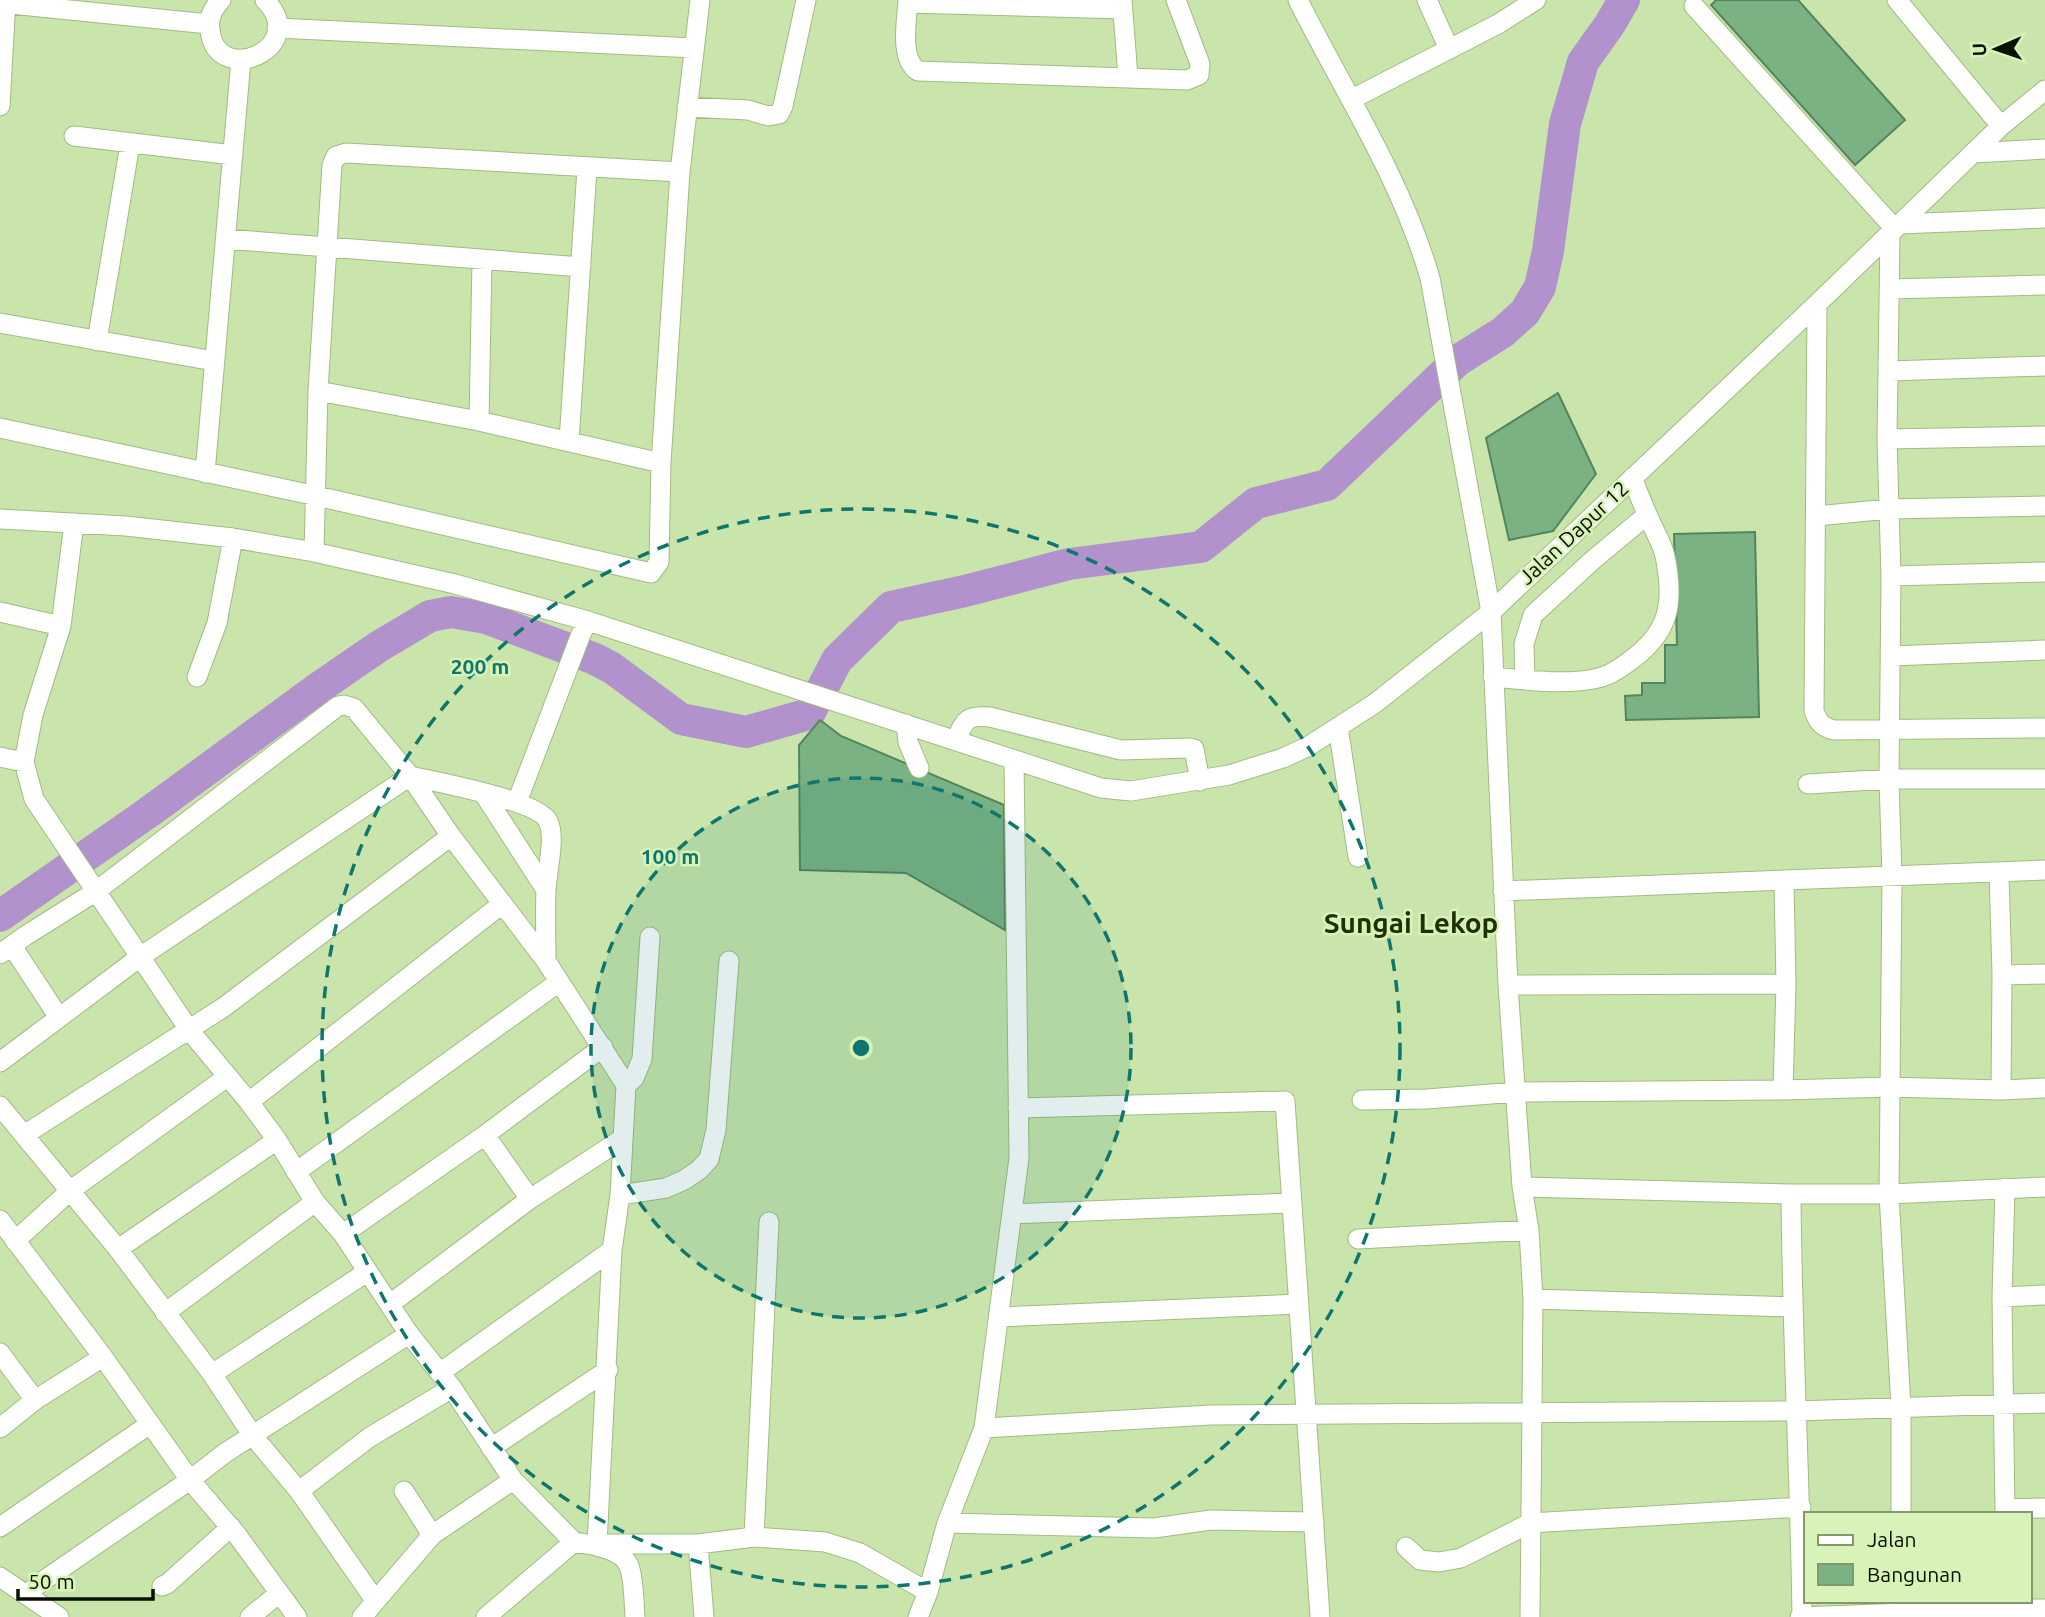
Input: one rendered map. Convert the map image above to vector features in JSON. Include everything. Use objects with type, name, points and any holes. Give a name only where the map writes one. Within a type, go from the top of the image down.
[{"type":"street","points":[[221,0],[211,13],[210,35],[215,44],[231,58],[241,60],[252,59],[271,46],[278,28],[275,14],[265,0]]},
{"type":"street","points":[[0,428],[317,496],[647,573],[656,570],[659,562],[661,463],[680,172],[700,0]]},
{"type":"street","points":[[687,107],[748,110],[768,116],[779,114],[806,0]]},
{"type":"street","points":[[1128,77],[1122,4],[908,2],[907,55],[912,67],[918,71],[1187,80],[1199,75],[1200,64],[1176,0]]},
{"type":"street","points":[[1298,0],[1396,185],[1420,244],[1430,278],[1491,611],[1508,985],[1533,1299],[1530,1617]]},
{"type":"street","points":[[1427,0],[1449,49]]},
{"type":"street","points":[[1352,99],[1498,24],[1536,0]]},
{"type":"street","points":[[1897,0],[2001,126]]},
{"type":"street","points":[[0,106],[4,2],[209,24]]},
{"type":"street","points":[[1694,6],[1895,229],[1887,439],[1891,576],[1889,779],[1892,877],[1889,1194],[1901,1408],[1901,1512]]},
{"type":"street","points":[[278,28],[694,48]]},
{"type":"street","points":[[205,473],[241,60]]},
{"type":"street","name":"Jalan Dapur 12","points":[[0,519],[126,526],[233,538],[314,552],[455,584],[584,627],[773,680],[1101,789],[1131,791],[1229,775],[1283,758],[1307,747],[1374,704],[1491,611],[1817,304],[2001,126],[2045,90]]},
{"type":"street","points":[[74,136],[233,155]]},
{"type":"street","points":[[97,341],[130,144]]},
{"type":"street","points":[[1973,153],[2045,149]]},
{"type":"street","points":[[314,552],[318,391],[332,165],[336,156],[342,154],[680,172]]},
{"type":"street","points":[[569,441],[587,169]]},
{"type":"street","points":[[1895,229],[2045,218]]},
{"type":"street","points":[[226,239],[580,267]]},
{"type":"street","points":[[479,421],[482,260]]},
{"type":"street","points":[[1891,289],[2045,285]]},
{"type":"street","points":[[1817,304],[1814,711],[1820,724],[1827,728],[1891,730],[2045,728]]},
{"type":"street","points":[[0,323],[214,361]]},
{"type":"street","points":[[1889,371],[2045,366]]},
{"type":"street","points":[[318,391],[479,421],[661,463]]},
{"type":"street","points":[[1887,439],[2045,436]]},
{"type":"street","points":[[1493,677],[1577,681],[1598,679],[1618,670],[1636,657],[1651,644],[1664,626],[1669,581],[1665,553],[1632,478]]},
{"type":"street","points":[[1817,516],[1888,509],[2045,506]]},
{"type":"street","points":[[1525,680],[1524,644],[1533,615],[1647,515]]},
{"type":"street","points":[[74,523],[61,626],[33,715],[24,762],[34,799],[190,1031],[277,1140],[315,1202],[343,1234],[409,1334],[446,1380],[513,1480],[574,1542],[698,1544],[754,1537],[825,1542],[860,1553],[928,1592]]},
{"type":"street","points":[[197,677],[217,623],[233,538]]},
{"type":"street","points":[[1891,576],[2045,572]]},
{"type":"street","points":[[0,612],[61,626]]},
{"type":"street","points":[[517,802],[584,627]]},
{"type":"street","points":[[1891,656],[2045,650]]},
{"type":"street","points":[[58,1016],[6,950],[338,706],[344,705],[357,711],[410,776],[451,836],[546,961],[626,1085],[620,1195],[612,1251],[597,1544]]},
{"type":"street","points":[[956,740],[964,721],[974,716],[990,717],[1121,750],[1189,748],[1194,749],[1196,754],[1200,781]]},
{"type":"street","points":[[906,724],[908,742],[919,768]]},
{"type":"street","points":[[1338,727],[1358,857]]},
{"type":"street","points":[[0,757],[24,762]]},
{"type":"street","points":[[918,1617],[928,1592],[947,1523],[984,1428],[1019,1158],[1014,760]]},
{"type":"street","points":[[0,1062],[58,1016],[141,957],[410,776],[517,802],[542,813],[550,829],[546,890],[546,961]]},
{"type":"street","points":[[1808,784],[1889,779],[2045,779]]},
{"type":"street","points":[[484,794],[546,890]]},
{"type":"street","points":[[24,1135],[190,1031],[451,836]]},
{"type":"street","points":[[1503,891],[2045,870]]},
{"type":"street","points":[[1999,873],[2001,1090]]},
{"type":"street","points":[[1783,1090],[1786,984],[1784,881]]},
{"type":"street","points":[[249,1102],[502,904]]},
{"type":"street","points":[[626,1085],[634,1078],[642,1059],[650,937]]},
{"type":"street","points":[[620,1195],[666,1188],[699,1170],[709,1158],[716,1130],[729,961]]},
{"type":"street","points":[[2002,975],[2045,974]]},
{"type":"street","points":[[296,1172],[559,982]]},
{"type":"street","points":[[1508,985],[1786,984]]},
{"type":"street","points":[[343,1234],[485,1135],[603,1047]]},
{"type":"street","points":[[15,1241],[71,1190],[227,1077]]},
{"type":"street","points":[[1362,1100],[1427,1099],[1516,1092],[1889,1087],[2001,1090],[2045,1088]]},
{"type":"street","points":[[1018,1108],[1285,1101],[1320,1617]]},
{"type":"street","points":[[0,1106],[118,1248],[212,1374],[253,1436],[299,1491],[375,1600]]},
{"type":"street","points":[[485,1135],[530,1199]]},
{"type":"street","points":[[390,1304],[530,1199],[622,1139]]},
{"type":"street","points":[[118,1248],[277,1140]]},
{"type":"street","points":[[1522,1187],[1791,1194],[1889,1194],[2045,1187]]},
{"type":"street","points":[[2005,1188],[2002,1297],[2005,1511],[2045,1508]]},
{"type":"street","points":[[1791,1194],[1792,1307],[1801,1507],[1801,1617],[1901,1607],[2045,1609]]},
{"type":"street","points":[[165,1313],[315,1202]]},
{"type":"street","points":[[1012,1214],[1292,1203]]},
{"type":"street","points":[[0,1220],[103,1357],[190,1480],[231,1527],[297,1617]]},
{"type":"street","points":[[754,1537],[769,1223]]},
{"type":"street","points":[[1358,1239],[1529,1230]]},
{"type":"street","points":[[299,1491],[612,1251]]},
{"type":"street","points":[[212,1374],[367,1272]]},
{"type":"street","points":[[2002,1297],[2045,1295]]},
{"type":"street","points":[[1533,1299],[1792,1307]]},
{"type":"street","points":[[1000,1317],[1299,1304]]},
{"type":"street","points":[[28,1595],[37,1585],[190,1480],[225,1452],[409,1334]]},
{"type":"street","points":[[0,1353],[36,1400]]},
{"type":"street","points":[[0,1428],[36,1400],[103,1357]]},
{"type":"street","points":[[491,1448],[608,1370]]},
{"type":"street","points":[[984,1428],[1211,1415],[1796,1411],[2045,1403]]},
{"type":"street","points":[[0,1527],[150,1424]]},
{"type":"street","points":[[362,1617],[432,1535],[513,1480]]},
{"type":"street","points":[[404,1491],[432,1535]]},
{"type":"street","points":[[1406,1547],[1420,1560],[1439,1562],[1461,1558],[1530,1523],[1801,1507]]},
{"type":"street","points":[[947,1523],[1154,1528],[1211,1521],[1314,1522]]},
{"type":"street","points":[[162,1586],[231,1527]]},
{"type":"street","points":[[486,1617],[574,1542]]},
{"type":"street","points":[[597,1544],[624,1559],[629,1566],[635,1617]]},
{"type":"street","points":[[698,1544],[704,1617]]},
{"type":"street","points":[[0,1577],[59,1617]]},
{"type":"street","points":[[250,1617],[278,1594]]},
{"type":"building","points":[[1716,0],[1798,0],[1905,120],[1855,165],[1711,5]]},
{"type":"building","points":[[1558,393],[1596,474],[1553,531],[1509,540],[1486,438]]},
{"type":"building","points":[[1755,532],[1759,717],[1626,720],[1625,696],[1642,695],[1642,683],[1665,683],[1665,645],[1677,645],[1674,534]]},
{"type":"building","points":[[820,720],[841,736],[1004,805],[1005,930],[906,873],[800,870],[799,745]]},
{"type":"waterway","points":[[0,916],[149,812],[317,689],[378,647],[430,616],[451,612],[486,618],[595,659],[612,668],[681,719],[746,732],[809,714],[837,660],[891,607],[1069,564],[1201,547],[1256,503],[1327,485],[1457,361],[1503,332],[1525,312],[1540,287],[1548,251],[1565,124],[1583,62],[1624,0]]},
{"type":"district","name":"Sungai Lekop","points":[[1411,923]]}]
